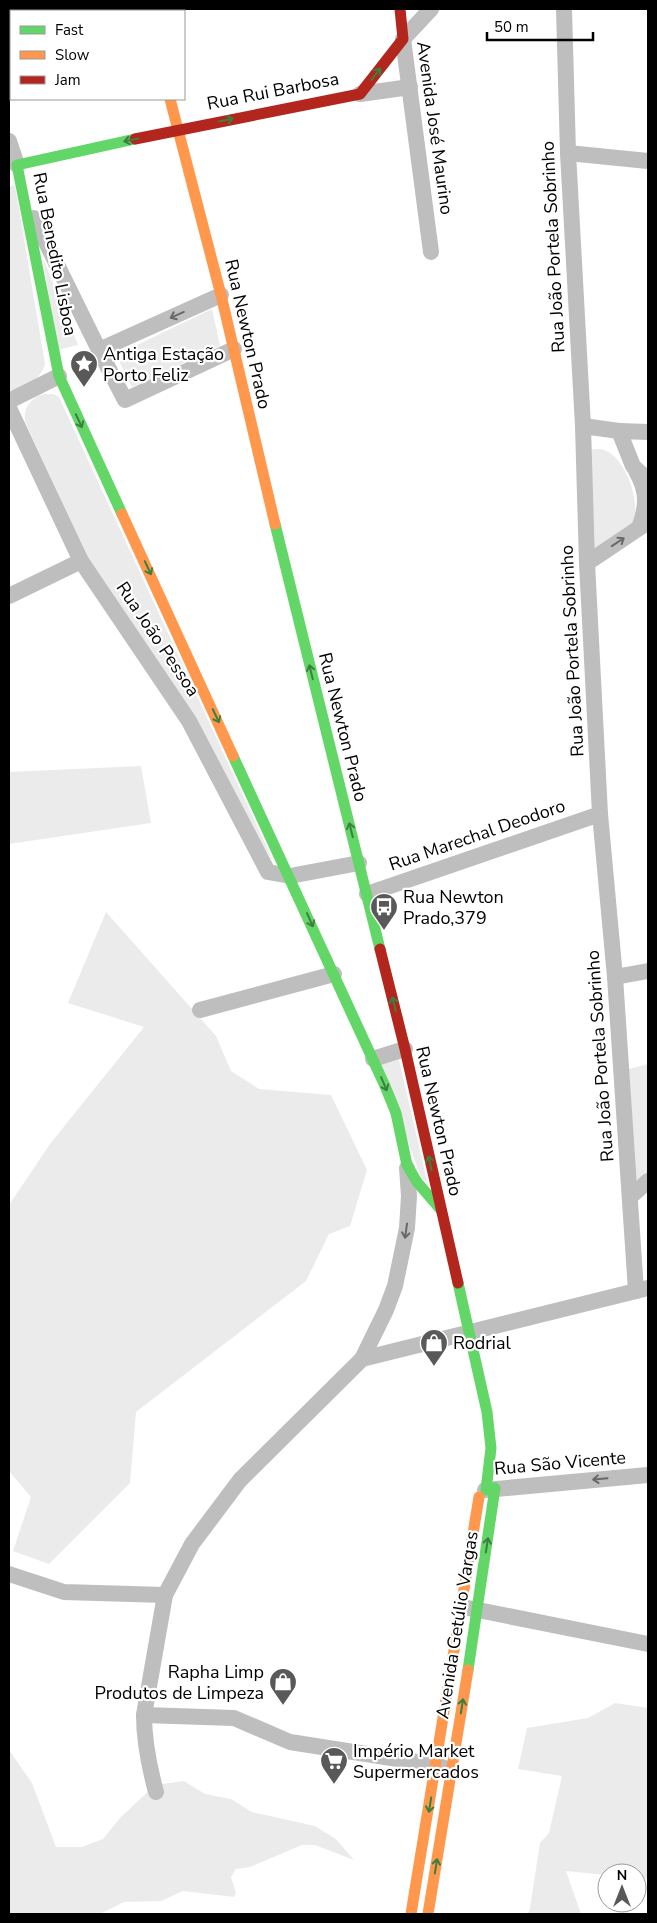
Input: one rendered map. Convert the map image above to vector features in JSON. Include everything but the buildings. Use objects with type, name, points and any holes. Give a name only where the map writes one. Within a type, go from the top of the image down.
[{"type":"street","name":"Avenida José Maurino","points":[[400,9],[431,252]]},
{"type":"street","name":"Rua Rui Barbosa","points":[[360,94],[403,39],[431,9]]},
{"type":"street","name":"Rua João Portela Sobrinho","points":[[564,9],[568,153],[583,426],[587,563],[600,814],[615,977],[630,1197],[642,1290]]},
{"type":"street","name":"Rua Rui Barbosa","points":[[17,165],[178,130],[360,94],[410,87]]},
{"type":"street","name":"Rua Newton Prado","points":[[170,100],[221,295],[288,582],[405,1049],[470,1334]]},
{"type":"street","name":"Rua Benedito Lisboa","points":[[9,141],[26,203],[59,376],[373,1059],[396,1114],[407,1165]]},
{"type":"street","points":[[568,153],[648,161]]},
{"type":"street","points":[[26,203],[125,400],[234,349]]},
{"type":"street","points":[[99,350],[221,295]]},
{"type":"street","points":[[9,401],[59,376]]},
{"type":"street","name":"Rua João Pessoa","points":[[9,408],[81,561],[189,721],[268,872],[290,876]]},
{"type":"street","points":[[583,426],[619,431],[648,432]]},
{"type":"street","points":[[587,563],[644,525],[646,509],[643,483],[633,466],[619,431]]},
{"type":"street","points":[[633,466],[648,480]]},
{"type":"street","points":[[9,596],[81,561]]},
{"type":"street","name":"Rua Marechal Deodoro","points":[[367,894],[600,814]]},
{"type":"street","points":[[290,876],[359,863]]},
{"type":"street","points":[[615,977],[648,972]]},
{"type":"street","points":[[200,1010],[334,974]]},
{"type":"street","points":[[373,1059],[405,1049]]},
{"type":"street","points":[[407,1165],[417,1182],[441,1210]]},
{"type":"street","points":[[156,1792],[147,1761],[144,1714],[165,1595],[192,1544],[240,1480],[362,1359],[386,1310],[395,1286],[402,1258],[410,1196],[407,1165]]},
{"type":"street","points":[[630,1197],[648,1181]]},
{"type":"street","points":[[362,1359],[470,1334],[642,1290]]},
{"type":"street","name":"Avenida Getúlio Vargas","points":[[428,1914],[478,1610],[491,1448],[487,1412],[470,1334]]},
{"type":"street","name":"Rua São Vicente","points":[[486,1492],[648,1475]]},
{"type":"street","name":"Avenida Getúlio Vargas","points":[[411,1914],[461,1607],[486,1492]]},
{"type":"street","points":[[9,1574],[64,1592],[165,1595]]},
{"type":"street","points":[[461,1607],[648,1644]]},
{"type":"street","points":[[144,1714],[234,1718],[290,1742],[436,1765],[451,1770]]},
{"type":"street","points":[[417,1884],[433,1887]]},
{"type":"shaded area","points":[[15,185],[45,364],[40,374],[31,384],[26,388],[14,391],[9,390],[9,187]]},
{"type":"shaded area","points":[[43,258],[78,345],[57,350]]},
{"type":"shaded area","points":[[212,309],[220,346],[132,387],[116,355]]},
{"type":"shaded area","points":[[44,394],[53,394],[59,397],[275,865],[88,557],[25,422],[25,412],[28,404]]},
{"type":"shaded area","points":[[588,450],[604,450],[612,454],[625,472],[634,495],[634,517],[631,525],[599,549],[591,547]]},
{"type":"shaded area","points":[[141,766],[151,823],[9,844],[9,772]]},
{"type":"shaded area","points":[[106,912],[216,1036],[231,1071],[259,1089],[331,1095],[367,1170],[350,1226],[329,1234],[306,1281],[136,1412],[130,1483],[49,1564],[13,1551],[31,1497],[9,1471],[9,1205],[50,1144],[144,1027],[68,1003]]},
{"type":"shaded area","points":[[399,1060],[428,1185],[420,1175],[381,1065]]},
{"type":"shaded area","points":[[648,1064],[648,1174],[641,1180],[634,1179],[629,1069]]},
{"type":"shaded area","points":[[615,1703],[648,1708],[648,1879],[647,1863],[597,1863],[597,1874],[566,1871],[581,1914],[528,1914],[540,1843],[549,1833],[562,1776],[518,1769],[527,1728],[588,1718]]},
{"type":"shaded area","points":[[9,1750],[32,1783],[56,1847],[82,1847],[103,1839],[120,1818],[155,1785],[184,1781],[205,1794],[231,1799],[252,1812],[315,1826],[336,1839],[354,1860],[315,1845],[302,1845],[250,1867],[236,1869],[231,1877],[236,1893],[234,1897],[183,1891],[161,1901],[124,1902],[100,1914],[9,1914]]},
{"type":"traffic: fast","points":[[122,514],[59,376],[17,165],[135,139]]},
{"type":"traffic: fast","points":[[275,524],[380,949]]},
{"type":"traffic: fast","points":[[233,756],[385,1086],[396,1113],[407,1165],[417,1182],[441,1210]]},
{"type":"traffic: fast","points":[[458,1283],[487,1412],[491,1448],[486,1490]]},
{"type":"traffic: fast","points":[[468,1670],[495,1488]]},
{"type":"traffic: slow","points":[[170,100],[221,295],[275,524]]},
{"type":"traffic: slow","points":[[122,514],[233,756]]},
{"type":"traffic: slow","points":[[411,1914],[479,1497]]},
{"type":"traffic: slow","points":[[428,1914],[468,1670]]},
{"type":"traffic: jam","points":[[135,139],[360,94],[403,39],[400,9]]},
{"type":"traffic: jam","points":[[380,949],[405,1049],[458,1283]]},
{"type":"place","name":"Antiga Estação Porto Feliz","points":[[84,388]]},
{"type":"place","name":"Rua Newton Prado,379","points":[[384,931]]},
{"type":"place","name":"Rodrial","points":[[434,1367]]},
{"type":"place","name":"Rapha Limp Produtos de Limpeza","points":[[283,1706]]},
{"type":"place","name":"Império Market Supermercados","points":[[334,1785]]}]
